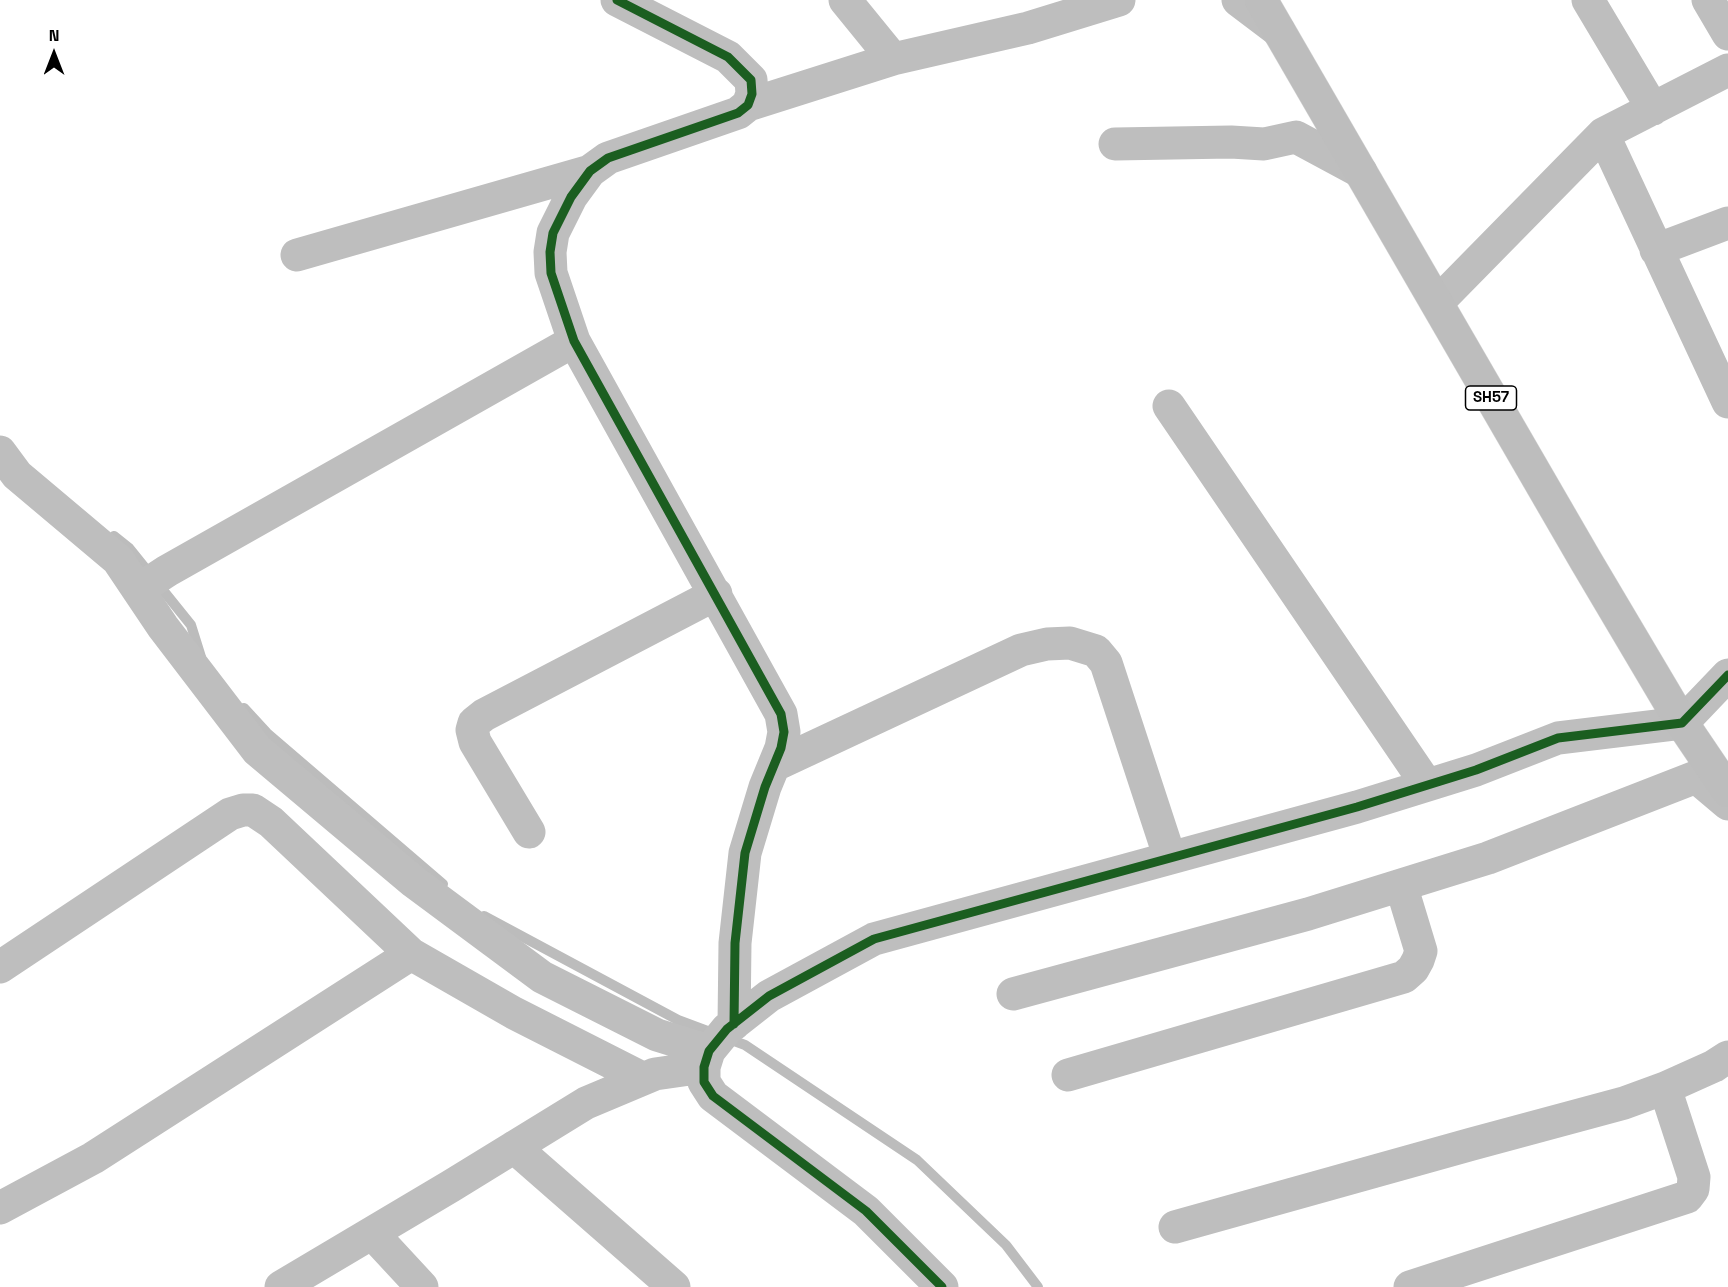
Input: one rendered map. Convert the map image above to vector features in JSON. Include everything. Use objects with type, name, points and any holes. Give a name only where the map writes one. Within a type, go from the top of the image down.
[{"type":"main road","name":"SH57","points":[[1262,0],[1586,561],[1682,723],[1728,791]]},
{"type":"street","points":[[618,0],[728,57],[751,80],[752,94],[748,105]]},
{"type":"street","points":[[845,0],[893,59]]},
{"type":"street","points":[[924,1282],[866,1211],[713,1096],[705,1082],[718,1043],[735,943],[745,853],[765,787],[781,748],[784,732],[781,714],[574,341],[551,273],[550,252],[553,233],[571,197],[590,171],[608,158],[738,113],[748,105],[893,59],[1028,28],[1119,0]]},
{"type":"street","points":[[1238,0],[1279,30]]},
{"type":"street","points":[[1588,0],[1653,109]]},
{"type":"street","points":[[1708,0],[1728,34]]},
{"type":"street","points":[[1437,303],[1603,135],[1728,70]]},
{"type":"street","points":[[1603,135],[1728,402]]},
{"type":"street","points":[[1115,144],[1232,142],[1264,144],[1296,137],[1361,172]]},
{"type":"street","points":[[297,255],[590,171]]},
{"type":"street","points":[[1656,250],[1728,223]]},
{"type":"street","points":[[152,581],[574,341]]},
{"type":"street","points":[[1169,406],[1427,785]]},
{"type":"street","points":[[6,466],[118,560],[152,581],[163,627],[257,750],[414,882],[542,977],[657,1035],[718,1043]]},
{"type":"street","points":[[529,832],[475,742],[472,730],[474,723],[484,715],[716,594]]},
{"type":"street","points":[[775,765],[1021,650],[1047,644],[1070,643],[1096,651],[1106,663],[1170,858]]},
{"type":"street","points":[[281,1287],[586,1103],[656,1074],[718,1043],[769,996],[874,939],[1357,807],[1476,770],[1558,738],[1682,723],[1728,675]]},
{"type":"street","points":[[1013,994],[1308,914],[1488,858],[1696,777],[1728,804]]},
{"type":"street","points":[[0,967],[230,814],[253,810],[271,822],[411,954],[514,1013],[642,1078]]},
{"type":"street","points":[[1068,1075],[1404,977],[1413,969],[1421,951],[1401,885]]},
{"type":"street","points":[[0,1208],[93,1158],[411,954]]},
{"type":"street","points":[[1175,1227],[1472,1143],[1624,1103],[1665,1088],[1714,1066],[1728,1057]]},
{"type":"street","points":[[1410,1287],[1687,1197],[1693,1189],[1694,1177],[1665,1088]]},
{"type":"street","points":[[514,1147],[674,1287]]},
{"type":"street","points":[[372,1233],[422,1287]]},
{"type":"waterway","points":[[114,536],[129,548],[191,625],[201,657]]},
{"type":"waterway","points":[[244,708],[267,733],[443,884]]},
{"type":"waterway","points":[[484,916],[678,1020],[745,1045],[917,1160],[1006,1245],[1038,1287]]},
{"type":"cycle path","points":[[617,0],[728,57],[751,80],[752,94],[748,105],[738,113],[608,158],[590,171],[571,197],[553,233],[550,252],[551,273],[574,341],[781,714],[784,732],[781,748],[765,787],[745,853],[735,943],[734,1024]]},
{"type":"cycle path","points":[[942,1287],[866,1211],[713,1096],[704,1082],[704,1067],[709,1051],[727,1029],[769,996],[874,939],[1357,807],[1476,770],[1558,738],[1682,723],[1728,675]]}]
